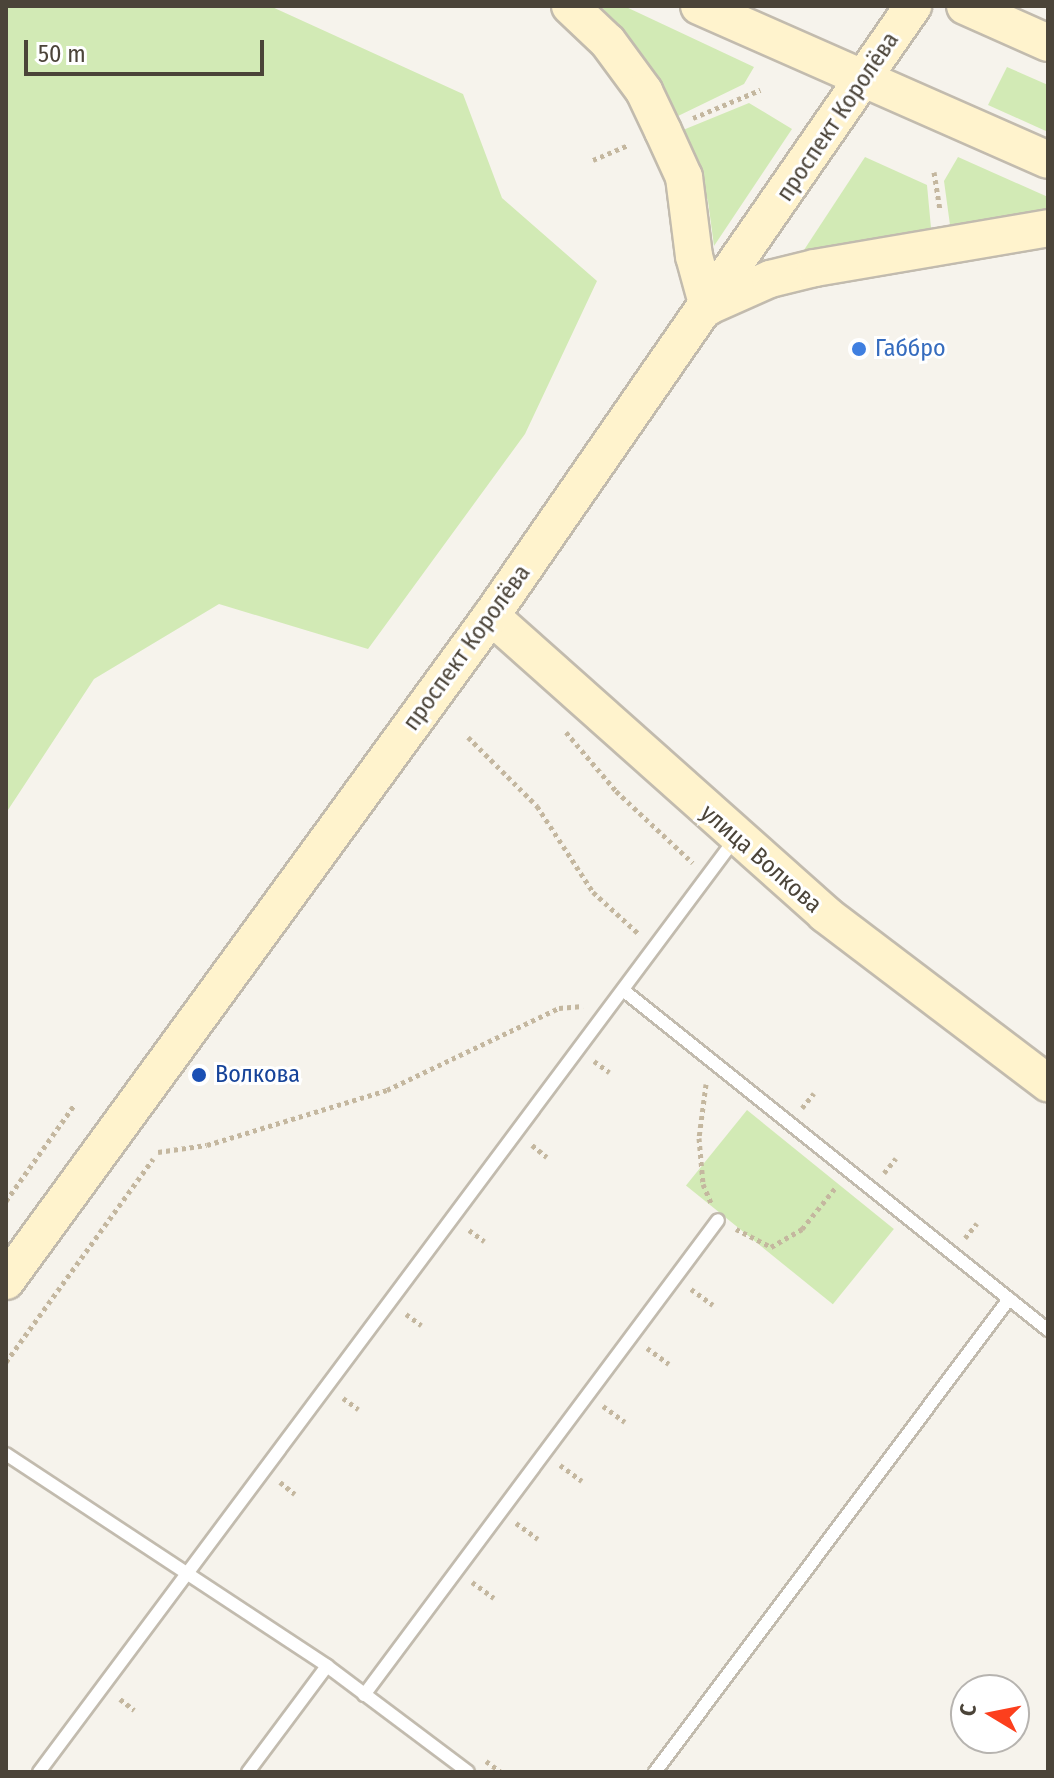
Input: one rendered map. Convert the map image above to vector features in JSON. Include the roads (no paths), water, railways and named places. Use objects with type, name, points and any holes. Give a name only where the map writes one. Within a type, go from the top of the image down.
[{"type":"main road","points":[[570,6],[608,42],[644,91],[663,131],[684,177],[694,256],[708,307],[770,279],[815,268],[1048,228]]},
{"type":"main road","points":[[699,6],[1048,160]]},
{"type":"main road","name":"проспект Королёва","points":[[6,1281],[491,616],[708,307],[913,6]]},
{"type":"main road","points":[[965,6],[1048,43]]},
{"type":"main road","name":"улица Волкова","points":[[491,616],[735,839],[825,914],[1048,1083]]},
{"type":"lane","points":[[39,1772],[735,839]]},
{"type":"lane","points":[[623,990],[1048,1330]]},
{"type":"lane","points":[[364,1695],[718,1220]]},
{"type":"lane","points":[[655,1772],[1009,1299]]},
{"type":"lane","points":[[6,1454],[186,1576],[327,1666],[468,1772]]},
{"type":"lane","points":[[248,1772],[327,1666]]},
{"type":"place","name":"Габбро","points":[[859,349]]},
{"type":"place","name":"Волкова","points":[[199,1075]]}]
